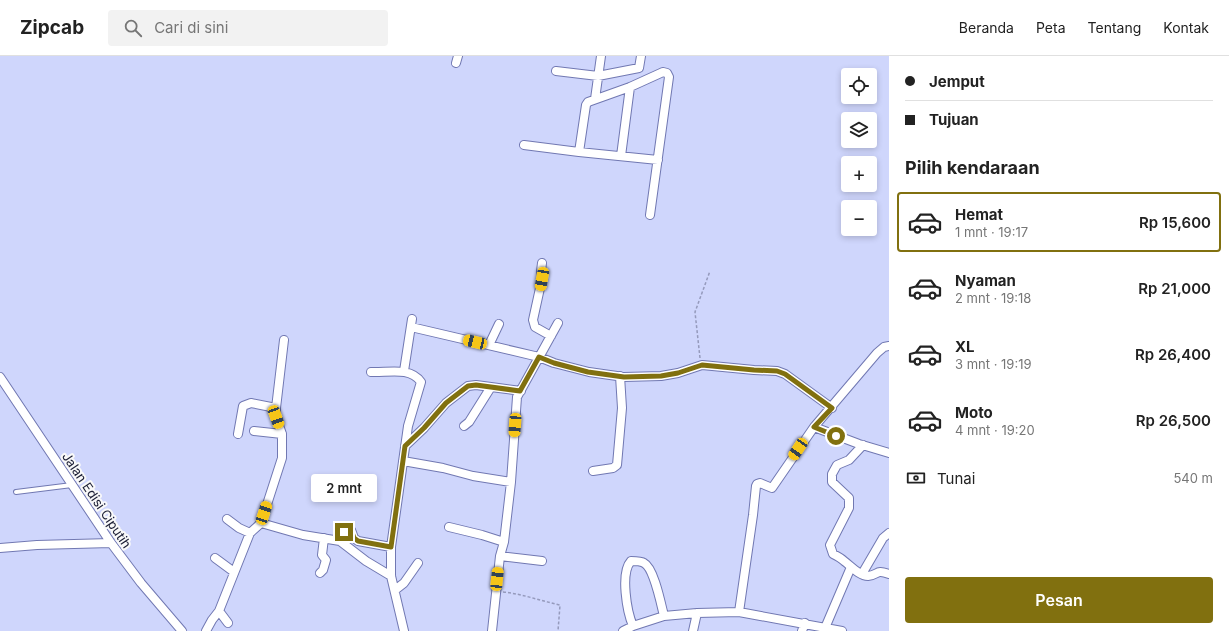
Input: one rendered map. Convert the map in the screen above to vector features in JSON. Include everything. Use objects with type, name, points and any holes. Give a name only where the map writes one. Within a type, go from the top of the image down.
[{"type":"street","points":[[595,99],[601,56]]},
{"type":"street","points":[[556,71],[598,76],[639,68],[642,56]]},
{"type":"street","points":[[579,152],[586,105],[588,102],[663,72],[667,73],[669,77],[650,215]]},
{"type":"street","points":[[621,156],[630,86]]},
{"type":"street","points":[[524,145],[658,160]]},
{"type":"street","points":[[542,263],[542,279],[533,320],[535,326],[551,336]]},
{"type":"street","points":[[404,371],[411,323],[489,346],[539,357],[554,363],[584,371],[620,376],[661,376],[678,373],[702,365],[777,371],[785,374],[832,408]]},
{"type":"street","points":[[492,631],[500,556],[504,542],[511,482],[517,397],[558,323]]},
{"type":"street","points":[[489,346],[499,324]]},
{"type":"street","points":[[206,631],[219,611],[250,533],[261,523],[280,465],[283,443],[282,434],[276,417],[276,408],[284,340]]},
{"type":"street","points":[[739,612],[757,484],[760,483],[772,488],[814,427],[832,408],[877,352],[884,347],[889,346]]},
{"type":"street","points":[[371,372],[404,371],[418,378],[421,382],[408,426],[391,547],[391,576],[404,631]]},
{"type":"street","name":"Jalan Edisi Ciputih","points":[[0,376],[111,543],[179,630]]},
{"type":"street","points":[[593,471],[613,468],[617,465],[622,408],[620,376]]},
{"type":"street","points":[[405,446],[424,428],[446,403],[468,386],[476,385],[520,391]]},
{"type":"street","points":[[464,426],[469,422],[491,387]]},
{"type":"street","points":[[238,434],[243,406],[251,403],[276,408]]},
{"type":"street","points":[[814,427],[889,453]]},
{"type":"street","points":[[254,431],[282,434]]},
{"type":"street","points":[[863,445],[849,460],[837,465],[832,474],[832,482],[849,498],[849,508],[830,545],[833,554],[844,560],[851,567],[862,574],[868,576],[880,571],[889,574]]},
{"type":"street","points":[[403,461],[473,476],[511,482]]},
{"type":"street","points":[[227,519],[239,528],[250,533]]},
{"type":"street","points":[[261,523],[303,535],[340,541],[366,561],[391,576]]},
{"type":"street","points":[[449,527],[504,542]]},
{"type":"street","points":[[340,541],[344,532],[349,529],[353,533],[354,538],[358,541],[391,547]]},
{"type":"street","points":[[320,573],[323,570],[326,560],[322,555],[324,538]]},
{"type":"street","points":[[862,574],[887,538]]},
{"type":"street","points":[[0,548],[37,545],[111,543]]},
{"type":"street","points":[[500,556],[542,561]]},
{"type":"street","points":[[214,558],[234,572]]},
{"type":"street","points":[[633,626],[629,617],[626,576],[627,565],[631,561],[643,562],[648,566],[652,573],[664,616]]},
{"type":"street","points":[[395,590],[404,583],[418,563]]},
{"type":"street","points":[[825,628],[851,567]]},
{"type":"street","points":[[219,611],[228,623]]},
{"type":"street","points":[[623,631],[633,626],[664,616],[697,613],[739,612],[804,627],[825,628],[842,631]]},
{"type":"street","points":[[692,631],[697,613]]},
{"type":"lane","points":[[16,492],[73,485]]},
{"type":"path","points":[[702,365],[695,312],[710,271]]},
{"type":"path","points":[[496,591],[523,595],[560,605],[558,631]]},
{"type":"route","points":[[344,532],[345,530],[349,529],[353,533],[354,538],[358,541],[391,547],[392,529],[405,446],[424,428],[446,403],[468,386],[476,385],[520,391],[539,357],[554,363],[588,372],[624,377],[661,376],[678,373],[702,365],[777,371],[785,374],[832,408],[814,427],[836,436]]}]
